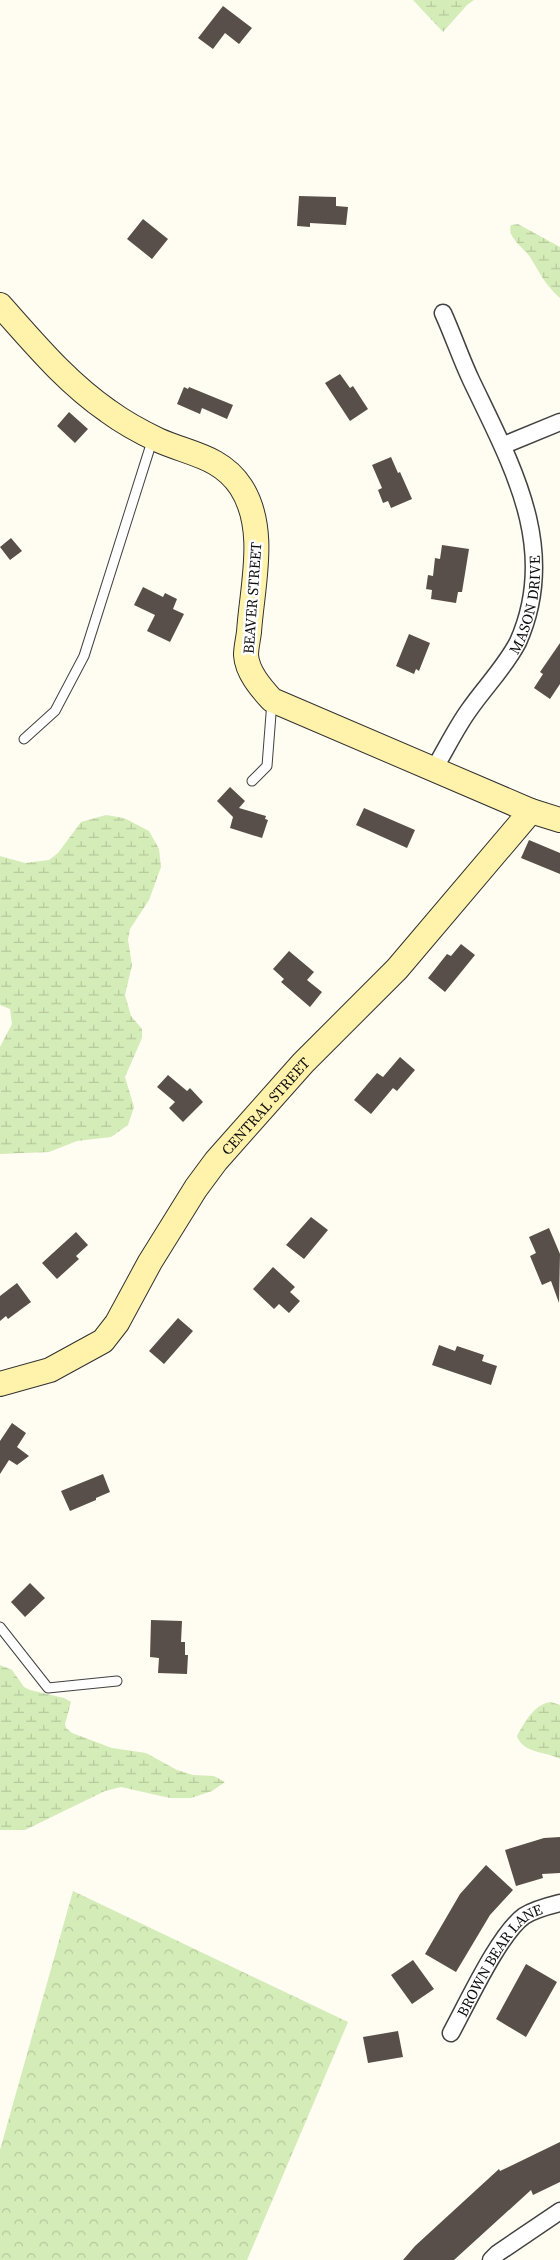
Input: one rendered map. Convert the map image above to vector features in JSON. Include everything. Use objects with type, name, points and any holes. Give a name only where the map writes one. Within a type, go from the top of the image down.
[{"type":"street","name":"BEAVER STREET","points":[[0,305],[43,355],[109,412],[154,438],[210,459],[230,472],[250,504],[256,539],[256,560],[246,656],[252,674],[272,700],[531,810],[560,820]]},
{"type":"street","name":"MASON DRIVE","points":[[434,769],[468,710],[498,673],[518,642],[535,592],[537,560],[531,514],[504,445],[470,378],[443,313]]},
{"type":"street","points":[[504,445],[560,422]]},
{"type":"street","name":"CENTRAL STREET","points":[[0,1384],[50,1370],[81,1355],[102,1341],[118,1324],[150,1262],[196,1188],[216,1161],[303,1063],[397,969],[531,810]]},
{"type":"street","name":"BROWN BEAR LANE","points":[[451,2033],[508,1932],[524,1916],[543,1907],[560,1903]]},
{"type":"street","points":[[491,2260],[498,2253],[560,2211]]},
{"type":"lane","points":[[24,739],[55,711],[84,656],[154,438]]},
{"type":"lane","points":[[252,781],[267,766],[272,700]]},
{"type":"lane","points":[[0,1627],[48,1688],[117,1681]]},
{"type":"green space","points":[[413,0],[474,0],[467,5],[443,32]]},
{"type":"green space","points":[[518,224],[560,247],[560,298],[547,284],[530,257],[513,238],[510,229],[511,225]]},
{"type":"green space","points":[[106,815],[124,818],[149,831],[159,849],[161,867],[149,900],[130,929],[128,940],[132,965],[125,995],[131,1016],[142,1029],[142,1038],[125,1077],[134,1107],[128,1125],[111,1137],[77,1141],[49,1152],[0,1154],[0,1047],[12,1024],[10,1009],[0,1005],[0,856],[25,863],[49,860],[58,853],[81,822]]},
{"type":"green space","points":[[0,1665],[12,1670],[24,1687],[64,1698],[71,1702],[65,1724],[66,1728],[72,1733],[112,1748],[146,1753],[177,1770],[193,1775],[214,1776],[225,1782],[212,1791],[191,1798],[170,1798],[121,1787],[105,1791],[25,1830],[0,1830]]},
{"type":"green space","points":[[551,1702],[560,1705],[560,1759],[524,1746],[517,1736],[535,1710],[545,1703]]},
{"type":"green space","points":[[73,1891],[348,2022],[247,2260],[0,2260],[0,2150]]},
{"type":"building","points":[[223,6],[252,28],[239,44],[225,33],[213,49],[198,38]]},
{"type":"building","points":[[299,196],[336,197],[336,206],[348,207],[346,225],[310,223],[310,227],[297,226]]},
{"type":"building","points":[[143,219],[168,239],[152,259],[127,239]]},
{"type":"building","points":[[340,374],[350,388],[353,386],[368,409],[350,421],[325,383]]},
{"type":"building","points":[[184,387],[188,389],[189,387],[233,405],[227,419],[202,408],[200,414],[177,404]]},
{"type":"building","points":[[69,412],[88,429],[75,443],[57,426]]},
{"type":"building","points":[[391,457],[412,499],[391,508],[388,501],[383,503],[378,490],[382,488],[372,465]]},
{"type":"building","points":[[11,538],[22,551],[10,560],[0,547]]},
{"type":"building","points":[[442,545],[469,549],[462,592],[458,592],[456,603],[431,599],[432,590],[426,589],[428,575],[433,576],[435,558],[440,559]]},
{"type":"building","points":[[143,587],[163,597],[165,593],[177,599],[173,609],[184,614],[170,642],[147,631],[155,615],[134,605]]},
{"type":"building","points":[[409,634],[430,643],[419,671],[416,669],[414,674],[396,666]]},
{"type":"building","points":[[560,643],[560,684],[550,699],[534,688],[543,674],[540,672]]},
{"type":"building","points":[[230,787],[245,801],[239,808],[266,816],[265,819],[268,820],[262,838],[230,828],[233,817],[217,801]]},
{"type":"building","points":[[364,808],[415,830],[407,848],[356,825]]},
{"type":"building","points":[[529,840],[560,853],[560,874],[521,858]]},
{"type":"building","points":[[461,944],[475,955],[445,992],[428,978],[447,954],[451,956]]},
{"type":"building","points":[[289,951],[314,972],[307,980],[322,992],[310,1007],[281,982],[284,979],[273,969]]},
{"type":"building","points":[[400,1057],[415,1070],[397,1091],[393,1088],[371,1114],[354,1100],[377,1073],[383,1077]]},
{"type":"building","points":[[168,1075],[187,1091],[190,1088],[203,1102],[183,1122],[169,1108],[175,1102],[157,1087]]},
{"type":"building","points":[[311,1217],[328,1230],[304,1259],[286,1245]]},
{"type":"building","points":[[549,1228],[560,1254],[559,1303],[551,1281],[542,1285],[530,1256],[536,1253],[529,1237]]},
{"type":"building","points":[[76,1232],[88,1245],[76,1256],[79,1259],[57,1279],[42,1263]]},
{"type":"building","points":[[273,1267],[295,1287],[290,1292],[300,1301],[289,1313],[279,1304],[274,1309],[253,1289]]},
{"type":"building","points":[[17,1283],[31,1302],[8,1319],[6,1316],[0,1321],[0,1296]]},
{"type":"building","points":[[178,1318],[193,1331],[164,1364],[149,1351]]},
{"type":"building","points":[[439,1345],[455,1351],[457,1346],[484,1355],[482,1361],[497,1366],[491,1385],[432,1365]]},
{"type":"building","points":[[12,1423],[26,1433],[17,1447],[29,1456],[17,1465],[9,1460],[0,1474],[0,1441]]},
{"type":"building","points":[[103,1474],[110,1492],[70,1511],[61,1491]]},
{"type":"building","points":[[30,1583],[45,1598],[25,1617],[11,1602]]},
{"type":"building","points":[[151,1620],[182,1621],[181,1642],[185,1642],[185,1655],[188,1655],[187,1674],[158,1673],[159,1658],[150,1657]]},
{"type":"building","points":[[560,1837],[560,1873],[542,1874],[543,1878],[516,1886],[505,1850],[544,1838]]},
{"type":"building","points":[[486,1865],[513,1890],[490,1915],[456,1972],[425,1954],[460,1894]]},
{"type":"building","points":[[413,1960],[434,1989],[412,2004],[391,1975]]},
{"type":"building","points":[[526,1964],[557,1982],[526,2037],[496,2019]]},
{"type":"building","points":[[398,2031],[403,2057],[368,2063],[363,2037]]},
{"type":"building","points":[[560,2142],[560,2182],[533,2195],[531,2190],[454,2260],[403,2260],[415,2246],[499,2169],[500,2171]]}]
